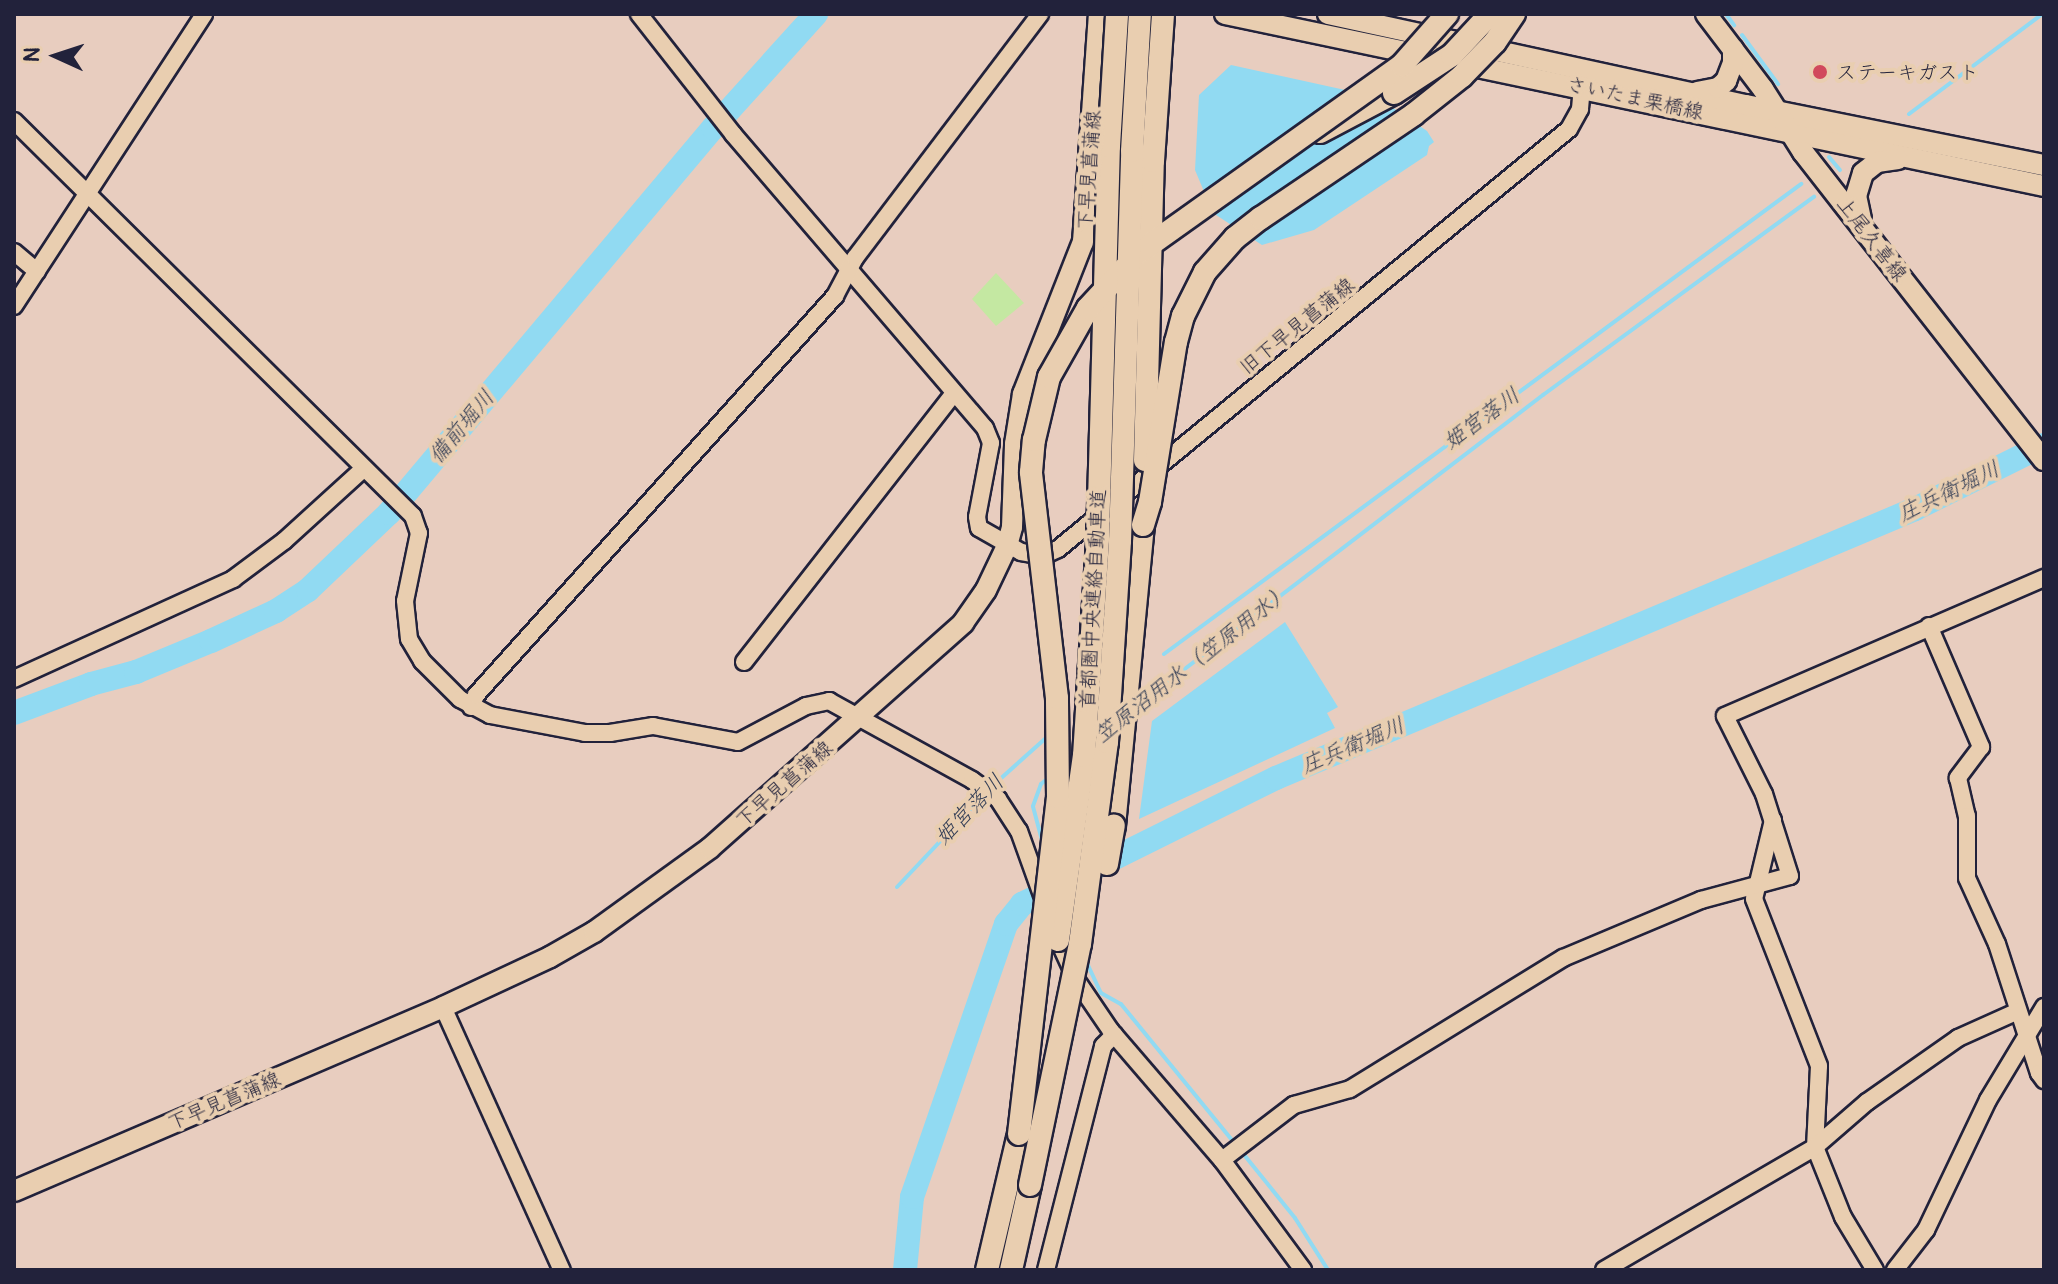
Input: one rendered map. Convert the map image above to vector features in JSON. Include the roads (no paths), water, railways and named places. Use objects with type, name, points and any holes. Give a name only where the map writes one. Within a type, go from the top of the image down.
[{"type":"highway","name":"首都圏中央連絡自動車道","points":[[987,1270],[1054,962],[1084,756],[1098,537],[1109,146],[1117,14]]},
{"type":"highway","name":"首都圏中央連絡自動車道","points":[[1011,1270],[1080,944],[1107,742],[1120,541],[1132,151],[1140,14]]},
{"type":"highway","points":[[1030,1185],[1050,1148],[1071,1062],[1109,855],[1126,718],[1143,525],[1153,161],[1163,14]]},
{"type":"highway","points":[[1019,1134],[1058,797],[1057,698],[1032,487],[1032,455],[1049,377],[1064,345],[1105,287],[1164,233],[1402,65],[1447,14]]},
{"type":"highway","points":[[1280,153],[1433,69],[1460,47],[1490,14]]},
{"type":"highway","points":[[1143,525],[1150,502],[1176,342],[1187,305],[1205,272],[1235,238],[1261,218],[1413,115],[1462,76],[1495,42],[1514,14]]},
{"type":"main road","name":"下早見菖蒲線","points":[[14,1191],[443,1007],[538,963],[594,932],[710,848],[861,717],[963,623],[986,590],[1007,546],[1012,527],[1015,444],[1023,394],[1075,268],[1086,229],[1099,14]]},
{"type":"main road","name":"さいたま栗橋線","points":[[1225,14],[2044,186]]},
{"type":"main road","name":"さいたま栗橋線","points":[[1328,14],[1779,112],[2044,165]]},
{"type":"main road","name":"上尾久喜線","points":[[1706,14],[1779,112],[1803,152],[2038,452]]},
{"type":"main road","points":[[1689,92],[1718,88],[1726,81],[1733,63],[1733,49]]},
{"type":"main road","points":[[1862,226],[1856,196],[1864,172],[1877,162],[1918,159]]},
{"type":"street","points":[[14,306],[204,14]]},
{"type":"street","points":[[639,14],[733,134],[991,438],[977,517],[979,528],[1007,546]]},
{"type":"street","points":[[471,707],[476,695],[835,296],[849,269],[1040,14]]},
{"type":"street","name":"旧下早見菖蒲線","points":[[1007,546],[1043,556],[1058,549],[1569,129],[1578,116],[1582,87]]},
{"type":"street","points":[[14,121],[413,516],[419,533],[405,601],[409,639],[422,661],[471,707],[490,715],[585,733],[610,733],[653,726],[729,742],[746,739],[823,700],[861,717],[998,799],[1019,831],[1060,948],[1077,981],[1114,1035],[1222,1160],[1303,1270]]},
{"type":"street","points":[[14,252],[37,271]]},
{"type":"street","points":[[744,662],[954,393]]},
{"type":"street","points":[[14,679],[233,579],[368,473]]},
{"type":"street","points":[[1222,1160],[1294,1105],[1350,1089],[1563,958],[1701,900],[1790,876],[1773,820],[1725,716],[2044,578]]},
{"type":"street","points":[[1929,626],[1981,747],[1958,778],[1967,816],[1967,878],[1997,944],[2044,1080]]},
{"type":"street","points":[[1773,820],[1754,899],[1819,1066],[1815,1147],[1843,1217],[1875,1270]]},
{"type":"street","points":[[443,1007],[562,1270]]},
{"type":"street","points":[[1895,1270],[1926,1230],[1988,1100],[2044,1007]]},
{"type":"street","points":[[1604,1270],[1815,1147],[1867,1102],[1958,1038],[2018,1011]]},
{"type":"street","points":[[1046,1270],[1103,1046],[1114,1035]]},
{"type":"water","points":[[1231,65],[1377,97],[1427,131],[1434,142],[1429,146],[1427,155],[1314,230],[1262,245],[1213,213],[1195,170],[1199,95]]},
{"type":"water","points":[[1285,622],[1338,707],[1327,713],[1335,728],[1139,819],[1152,721]]},
{"type":"waterway","name":"備前堀川","points":[[14,713],[91,684],[136,672],[211,641],[276,611],[308,590],[389,513],[713,128],[816,14]]},
{"type":"waterway","name":"笠原沼用水（笠原用水）","points":[[1726,14],[1734,25]]},
{"type":"waterway","name":"姫宮落川","points":[[1909,114],[2042,14]]},
{"type":"waterway","name":"笠原沼用水（笠原用水）","points":[[1742,35],[1778,84]]},
{"type":"waterway","name":"笠原沼用水（笠原用水）","points":[[1829,157],[1840,170]]},
{"type":"waterway","name":"姫宮落川","points":[[1164,654],[1801,184]]},
{"type":"waterway","name":"笠原沼用水（笠原用水）","points":[[1135,707],[1543,395],[1814,197]]},
{"type":"waterway","name":"庄兵衛堀川","points":[[905,1270],[912,1197],[1006,924],[1022,904],[1276,778],[1915,509],[2044,445]]},
{"type":"waterway","name":"姫宮落川","points":[[989,789],[1047,737]]},
{"type":"waterway","name":"笠原沼用水（笠原用水）","points":[[1043,844],[1033,806],[1041,784],[1051,776]]},
{"type":"waterway","name":"姫宮落川","points":[[897,887],[983,796]]},
{"type":"waterway","name":"笠原沼用水（笠原用水）","points":[[1086,961],[1101,993],[1121,1004],[1235,1144]]},
{"type":"waterway","name":"笠原沼用水（笠原用水）","points":[[1241,1151],[1295,1218],[1328,1270]]},
{"type":"place","name":"ステーキガスト","points":[[1820,72]]}]
